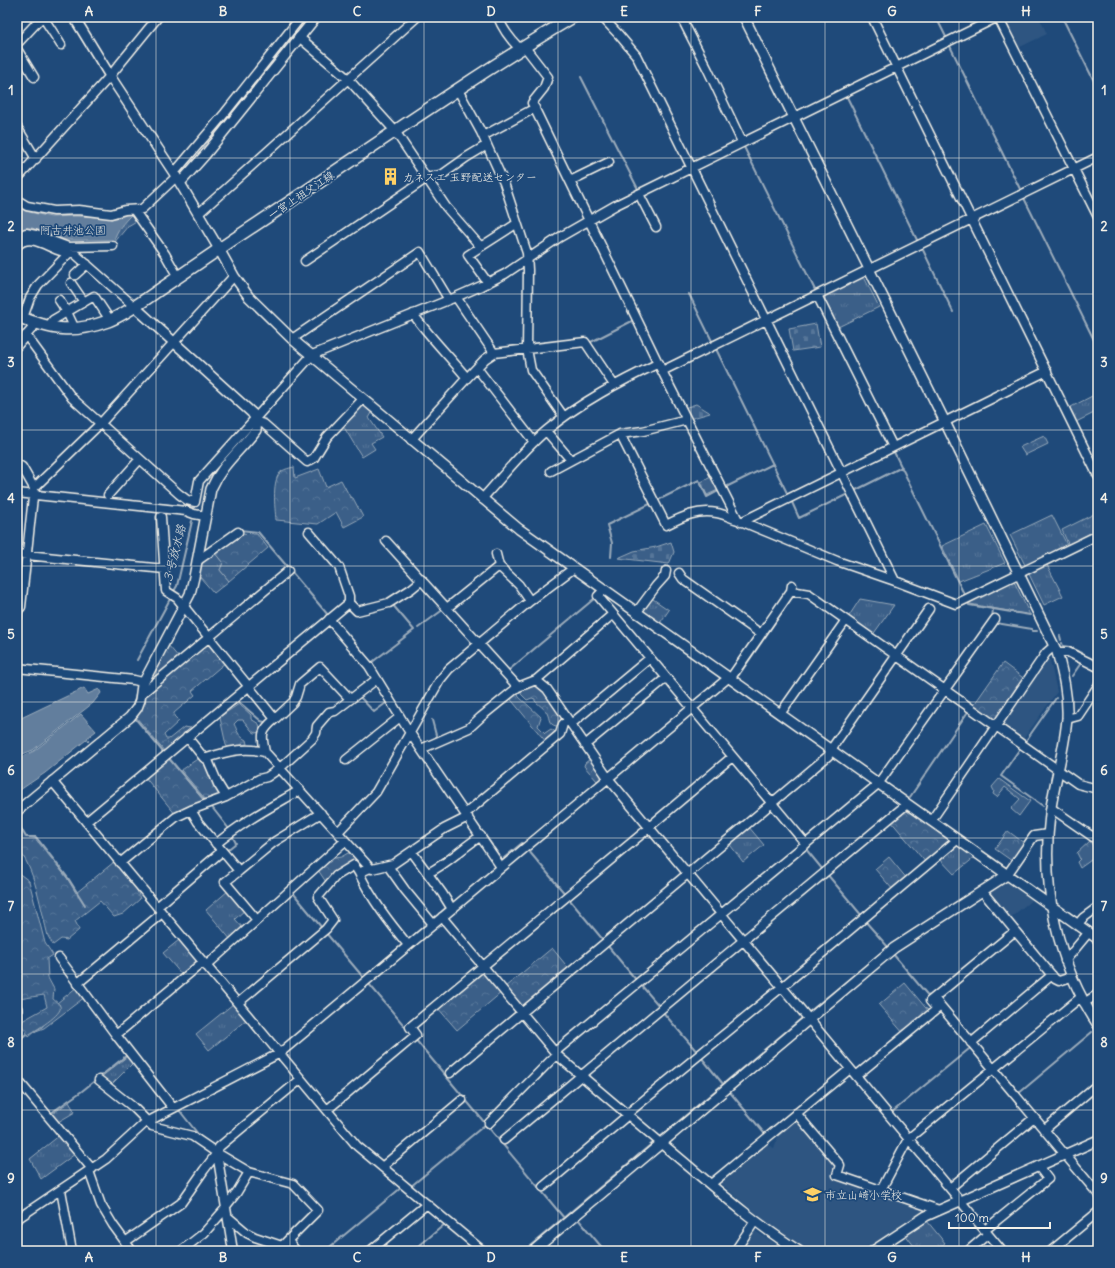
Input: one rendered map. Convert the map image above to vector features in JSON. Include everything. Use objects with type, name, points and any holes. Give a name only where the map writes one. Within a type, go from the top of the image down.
[{"type":"main road","name":"一宮上祖父江線","points":[[20,317],[36,324],[48,327],[58,329],[75,329],[84,328],[110,320],[135,307],[395,131],[522,47],[573,17]]},
{"type":"street","points":[[17,44],[43,17],[62,45]]},
{"type":"street","points":[[74,17],[110,76],[177,178],[234,276],[249,297],[292,339],[482,500],[519,529],[1098,939]]},
{"type":"street","points":[[17,179],[110,76],[158,17]]},
{"type":"street","points":[[177,178],[224,113],[301,17]]},
{"type":"street","points":[[17,200],[27,206],[54,211],[79,210],[112,214],[142,209],[205,155],[316,17]]},
{"type":"street","points":[[198,214],[417,17]]},
{"type":"street","points":[[498,17],[511,40],[522,47],[548,77],[544,88],[532,102],[534,108],[659,362],[662,371],[739,521]]},
{"type":"street","points":[[602,17],[636,55],[895,581]]},
{"type":"street","points":[[681,17],[742,142]]},
{"type":"street","points":[[744,17],[870,269],[1056,649],[1065,689],[1067,719],[1051,808],[1048,834],[1048,878],[1058,938],[1065,961],[1082,1000],[1098,1025]]},
{"type":"street","points":[[872,17],[1098,476]]},
{"type":"street","points":[[26,336],[72,398],[187,500],[195,502],[199,481],[257,420],[312,356],[488,283],[589,220],[742,142],[998,17],[1098,217]]},
{"type":"street","points":[[299,38],[348,79],[395,131],[446,207],[480,246]]},
{"type":"street","points":[[17,49],[34,77]]},
{"type":"street","points":[[458,90],[483,136],[504,183],[516,224],[527,253],[527,349],[531,370],[564,417]]},
{"type":"street","points":[[483,136],[534,108]]},
{"type":"street","points":[[17,127],[36,158]]},
{"type":"street","points":[[305,261],[427,178],[443,174],[487,145]]},
{"type":"street","points":[[662,371],[1098,157]]},
{"type":"street","points":[[570,181],[609,162]]},
{"type":"street","points":[[639,194],[656,227]]},
{"type":"street","points":[[134,210],[165,254],[178,277]]},
{"type":"street","points":[[488,283],[468,255],[516,224]]},
{"type":"street","points":[[17,237],[26,233],[47,239],[72,250],[174,341],[257,420],[264,424],[307,462],[314,458],[328,437],[363,399]]},
{"type":"street","points":[[17,246],[20,242],[30,241],[42,243],[61,251],[113,246]]},
{"type":"street","points":[[20,317],[38,285],[72,250]]},
{"type":"street","points":[[292,339],[420,252],[452,298],[494,353]]},
{"type":"street","points":[[84,302],[74,289],[73,279],[86,264]]},
{"type":"street","points":[[34,491],[100,423],[234,276]]},
{"type":"street","points":[[817,295],[893,447]]},
{"type":"street","points":[[48,327],[54,320],[94,296],[110,320]]},
{"type":"street","points":[[59,300],[67,312],[75,329]]},
{"type":"street","points":[[413,314],[429,336],[438,342],[467,378]]},
{"type":"street","points":[[17,346],[36,324]]},
{"type":"street","points":[[411,440],[467,378],[494,353],[586,342],[614,385]]},
{"type":"street","points":[[482,500],[534,442],[546,431],[564,417],[614,385],[659,362]]},
{"type":"street","points":[[477,368],[534,442]]},
{"type":"street","points":[[739,521],[1047,372]]},
{"type":"street","points":[[17,811],[130,717],[137,708],[142,686],[190,594],[210,489],[224,466],[256,430],[257,420]]},
{"type":"street","points":[[550,471],[570,459],[620,434],[643,431],[687,420]]},
{"type":"street","points":[[546,431],[570,459]]},
{"type":"street","points":[[620,434],[666,525],[694,513],[718,513],[837,561],[956,604],[1098,535]]},
{"type":"street","points":[[108,495],[140,459]]},
{"type":"street","points":[[17,464],[22,467],[34,491],[21,607],[17,613]]},
{"type":"street","points":[[17,493],[34,491],[186,511],[205,516]]},
{"type":"street","points":[[161,517],[166,591],[177,598],[183,608],[276,719]]},
{"type":"street","points":[[197,561],[238,532]]},
{"type":"street","points":[[309,532],[339,567],[349,596],[349,602],[357,611],[389,603],[411,590],[422,580]]},
{"type":"street","points":[[386,541],[518,687]]},
{"type":"street","points":[[17,554],[164,569]]},
{"type":"street","points":[[496,554],[499,566],[520,585],[530,601]]},
{"type":"street","points":[[447,608],[499,566]]},
{"type":"street","points":[[338,832],[376,792],[440,680],[449,669],[530,601],[574,568]]},
{"type":"street","points":[[17,668],[134,680],[145,690],[288,571]]},
{"type":"street","points":[[636,613],[665,576],[666,571]]},
{"type":"street","points":[[679,572],[684,579],[761,634]]},
{"type":"street","points":[[17,1219],[106,1159],[148,1121],[280,1053],[729,678],[792,588],[809,594],[1078,784],[1098,789]]},
{"type":"street","points":[[604,590],[598,596],[806,844]]},
{"type":"street","points":[[86,822],[349,602]]},
{"type":"street","points":[[450,1073],[828,756],[929,609]]},
{"type":"street","points":[[421,749],[470,728],[518,687],[536,680],[613,614]]},
{"type":"street","points":[[329,619],[369,666],[410,733],[501,867]]},
{"type":"street","points":[[489,1123],[556,1053],[878,784],[995,619]]},
{"type":"street","points":[[780,714],[846,620]]},
{"type":"street","points":[[931,821],[1046,653],[1056,649],[1068,652],[1098,668]]},
{"type":"street","points":[[359,873],[370,868],[372,869],[393,864],[466,815],[560,734],[563,724],[570,722],[650,658]]},
{"type":"street","points":[[350,699],[320,667],[300,684],[293,702],[270,723],[262,734],[262,739],[265,752],[370,868]]},
{"type":"street","points":[[585,745],[666,678]]},
{"type":"street","points":[[120,863],[176,817],[191,810],[226,798],[259,779],[267,777],[280,768],[312,738],[316,733],[317,726],[329,712],[335,711],[377,679]]},
{"type":"street","points":[[536,680],[547,689],[608,778],[1002,1251]]},
{"type":"street","points":[[1067,719],[1078,716],[1098,686]]},
{"type":"street","points":[[346,760],[400,717]]},
{"type":"street","points":[[187,737],[204,758],[207,758],[218,784],[226,798]]},
{"type":"street","points":[[207,758],[227,752],[252,749],[265,752]]},
{"type":"street","points":[[327,1110],[416,1036],[410,1027],[732,757]]},
{"type":"street","points":[[52,782],[357,1146],[483,1251]]},
{"type":"street","points":[[216,844],[249,819],[300,790]]},
{"type":"street","points":[[504,1140],[907,804]]},
{"type":"street","points":[[1051,808],[1093,837],[1098,833]]},
{"type":"street","points":[[191,810],[198,822],[239,871]]},
{"type":"street","points":[[257,920],[226,882],[274,842],[320,813]]},
{"type":"street","points":[[532,1251],[894,948],[1007,875],[1034,836],[1048,834]]},
{"type":"street","points":[[428,873],[435,870],[481,836]]},
{"type":"street","points":[[543,1187],[957,840]]},
{"type":"street","points":[[116,1035],[205,964],[257,920],[345,841]]},
{"type":"street","points":[[77,984],[222,852]]},
{"type":"street","points":[[412,852],[452,909]]},
{"type":"street","points":[[238,1003],[326,929],[333,920],[318,896],[336,876],[354,865],[386,919],[408,945]]},
{"type":"street","points":[[388,866],[405,890],[433,924]]},
{"type":"street","points":[[982,891],[1055,979],[1059,981],[1072,977]]},
{"type":"street","points":[[1078,924],[1083,918],[1098,907]]},
{"type":"street","points":[[442,917],[556,1053],[755,1221],[771,1234],[799,1251]]},
{"type":"street","points":[[856,1076],[937,1009],[930,1001],[1015,931]]},
{"type":"street","points":[[1065,961],[1089,932]]},
{"type":"street","points":[[59,958],[77,984],[173,1108]]},
{"type":"street","points":[[971,1043],[1052,975]]},
{"type":"street","points":[[881,1190],[908,1139],[993,1069],[1082,1000],[1098,994]]},
{"type":"street","points":[[934,998],[1098,1193]]},
{"type":"street","points":[[17,1009],[17,1021]]},
{"type":"street","points":[[711,1184],[850,1069]]},
{"type":"street","points":[[17,1079],[90,1170],[101,1205],[132,1251]]},
{"type":"street","points":[[125,1242],[181,1203],[217,1153],[219,1147],[301,1079]]},
{"type":"street","points":[[99,1080],[133,1107],[152,1126],[192,1136],[249,1172],[293,1184],[318,1210],[283,1246]]},
{"type":"street","points":[[1044,1130],[1098,1084]]},
{"type":"street","points":[[382,1167],[462,1100]]},
{"type":"street","points":[[796,1113],[840,1165],[837,1175],[939,1210]]},
{"type":"street","points":[[950,1188],[1034,1118]]},
{"type":"street","points":[[873,1251],[915,1223],[939,1210],[1098,1140]]},
{"type":"street","points":[[217,1153],[233,1251]]},
{"type":"street","points":[[968,1251],[987,1232],[1048,1179],[1038,1166]]},
{"type":"street","points":[[181,1251],[204,1233],[226,1207],[249,1172]]},
{"type":"street","points":[[61,1190],[72,1251]]},
{"type":"street","points":[[370,1251],[427,1204]]},
{"type":"street","points":[[1052,1251],[1098,1212]]},
{"type":"street","points":[[228,1217],[247,1233],[296,1251]]},
{"type":"street","points":[[735,1251],[755,1221]]},
{"type":"shaded area","points":[[1003,17],[1039,17],[1047,34],[1018,48]]},
{"type":"shaded area","name":"阿古井池公園","points":[[17,206],[25,211],[51,217],[76,216],[118,218],[130,213],[131,215],[125,221],[114,240],[66,240],[32,228],[17,231]]},
{"type":"shaded area","points":[[1044,660],[1050,660],[1057,692],[1022,741],[1000,726]]},
{"type":"shaded area","points":[[84,688],[88,694],[99,689],[101,693],[93,703],[33,750],[20,755],[17,748],[17,716],[19,719]]},
{"type":"shaded area","points":[[81,714],[96,731],[87,738],[89,741],[88,742],[86,740],[45,773],[17,792],[17,759],[34,751]]},
{"type":"shaded area","points":[[1006,880],[1033,899],[1009,919],[987,893]]},
{"type":"shaded area","name":"市立山崎小学校","points":[[798,1119],[838,1167],[835,1176],[929,1209],[908,1221],[865,1251],[806,1251],[766,1225],[756,1217],[757,1215],[718,1181],[763,1143],[774,1148],[778,1136]]},
{"type":"shaded area","points":[[752,1229],[787,1251],[738,1251]]},
{"type":"green space","name":"阿古井池公園","points":[[17,204],[77,214],[118,217],[126,212],[131,212],[138,220],[128,226],[114,243],[68,245],[17,234]]},
{"type":"green space","points":[[863,275],[879,307],[836,328],[820,296]]},
{"type":"green space","points":[[816,324],[820,347],[793,351],[789,329]]},
{"type":"green space","points":[[1098,393],[1098,411],[1074,423],[1069,408]]},
{"type":"green space","points":[[362,404],[372,413],[369,418],[382,437],[371,443],[375,449],[362,457],[342,424]]},
{"type":"green space","points":[[696,404],[710,413],[689,419],[684,408]]},
{"type":"green space","points":[[1044,436],[1048,444],[1025,455],[1020,447]]},
{"type":"green space","points":[[294,467],[295,478],[319,469],[326,487],[341,480],[363,517],[344,527],[336,512],[318,524],[276,520],[274,494],[276,480],[282,471]]},
{"type":"green space","points":[[713,476],[720,489],[707,495],[701,482]]},
{"type":"green space","points":[[1098,512],[1098,531],[1069,546],[1062,530]]},
{"type":"green space","points":[[1052,515],[1068,547],[1026,567],[1010,535]]},
{"type":"green space","points":[[986,525],[1005,563],[959,581],[942,546]]},
{"type":"green space","points":[[240,533],[257,534],[268,548],[229,581],[220,570],[223,563],[214,552]]},
{"type":"green space","points":[[671,542],[674,552],[669,564],[618,558],[634,551],[656,547]]},
{"type":"green space","points":[[214,552],[223,563],[220,570],[229,581],[214,593],[199,576],[202,560]]},
{"type":"green space","points":[[1046,563],[1063,596],[1044,605],[1028,572]]},
{"type":"green space","points":[[1013,579],[1030,615],[970,604],[969,601]]},
{"type":"green space","points":[[650,597],[669,610],[660,623],[643,612],[643,608]]},
{"type":"green space","points":[[860,599],[894,605],[872,636],[847,619]]},
{"type":"green space","points":[[209,642],[226,662],[192,691],[195,695],[174,713],[174,716],[179,721],[164,735],[166,739],[169,739],[184,727],[191,728],[191,730],[165,752],[136,717],[142,709],[145,693]]},
{"type":"green space","points":[[168,645],[180,659],[146,688],[147,683]]},
{"type":"green space","points":[[1003,663],[1026,680],[995,722],[973,706]]},
{"type":"green space","points":[[536,683],[561,714],[561,719],[556,726],[550,723],[548,715],[535,701],[535,699],[532,698],[527,700],[521,694],[521,689]]},
{"type":"green space","points":[[517,692],[519,697],[541,717],[538,726],[545,733],[551,729],[557,733],[547,743],[508,696]]},
{"type":"green space","points":[[239,704],[251,715],[251,719],[259,724],[261,732],[255,733],[243,720],[238,720],[234,724],[239,735],[246,740],[247,744],[228,748],[220,718]]},
{"type":"green space","points":[[167,757],[204,801],[188,806],[176,815],[144,776]]},
{"type":"green space","points":[[201,758],[207,761],[223,795],[206,800],[181,770],[195,760]]},
{"type":"green space","points":[[590,759],[592,759],[602,774],[601,778],[597,781],[584,766]]},
{"type":"green space","points":[[999,779],[1030,801],[1019,816],[1011,809],[1020,799],[1005,787],[997,797],[993,794],[994,791],[992,787]]},
{"type":"green space","points":[[904,809],[950,841],[927,864],[890,820]]},
{"type":"green space","points":[[17,824],[26,837],[35,838],[67,878],[76,893],[114,862],[137,890],[140,899],[123,914],[114,917],[100,901],[75,921],[79,930],[67,940],[61,939],[53,945],[48,936],[33,877],[23,856],[17,849]]},
{"type":"green space","points":[[748,826],[764,845],[743,862],[728,842]]},
{"type":"green space","points":[[1008,831],[1024,843],[1012,861],[995,849]]},
{"type":"green space","points":[[1090,841],[1098,855],[1080,868],[1077,862],[1080,859],[1077,853]]},
{"type":"green space","points":[[956,844],[975,857],[954,874],[938,857]]},
{"type":"green space","points":[[348,853],[355,855],[355,862],[326,882],[318,870],[328,859],[341,857]]},
{"type":"green space","points":[[889,857],[908,880],[894,891],[875,869]]},
{"type":"green space","points":[[17,872],[29,881],[45,943],[53,955],[47,959],[48,978],[54,989],[53,999],[60,1006],[58,1013],[53,1018],[28,1035],[21,1024],[22,1021],[47,1007],[44,995],[19,999],[17,992]]},
{"type":"green space","points":[[229,890],[246,909],[235,919],[244,929],[231,940],[206,910]]},
{"type":"green space","points":[[179,940],[199,963],[183,976],[163,953]]},
{"type":"green space","points":[[552,948],[570,970],[522,1009],[505,987]]},
{"type":"green space","points":[[483,970],[502,992],[457,1030],[437,1007]]},
{"type":"green space","points":[[905,983],[930,1013],[904,1034],[879,1005]]},
{"type":"green space","points":[[77,987],[85,997],[44,1028],[36,1031],[29,1037],[28,1035],[42,1027],[60,1005],[57,1003]]},
{"type":"green space","points":[[233,1004],[246,1020],[209,1050],[196,1034]]},
{"type":"green space","points":[[129,1055],[134,1062],[110,1086],[100,1078]]},
{"type":"green space","points":[[69,1102],[75,1112],[58,1122],[52,1114]]},
{"type":"green space","points":[[60,1135],[75,1154],[41,1179],[30,1159]]},
{"type":"green space","points":[[927,1221],[945,1243],[935,1251],[918,1251],[904,1233]]},
{"type":"waterway","points":[[68,17],[105,77]]},
{"type":"waterway","points":[[273,59],[307,17]]},
{"type":"waterway","points":[[936,17],[947,39]]},
{"type":"waterway","points":[[1062,17],[1098,89]]},
{"type":"waterway","points":[[949,44],[1020,189]]},
{"type":"waterway","points":[[581,77],[639,191]]},
{"type":"waterway","points":[[846,95],[918,242]]},
{"type":"waterway","points":[[743,145],[816,292]]},
{"type":"waterway","points":[[180,173],[191,159]]},
{"type":"waterway","points":[[1024,198],[1098,348]]},
{"type":"waterway","points":[[922,248],[953,312]]},
{"type":"waterway","points":[[689,294],[713,343]]},
{"type":"waterway","points":[[589,343],[634,320]]},
{"type":"waterway","points":[[716,349],[788,495]]},
{"type":"waterway","points":[[893,450],[965,596]]},
{"type":"waterway","points":[[724,488],[773,464]]},
{"type":"waterway","points":[[854,491],[902,467]]},
{"type":"waterway","points":[[656,501],[699,480],[707,497],[720,490]]},
{"type":"waterway","points":[[37,490],[70,495]]},
{"type":"waterway","points":[[791,500],[799,518],[848,494]]},
{"type":"waterway","points":[[28,502],[28,510]]},
{"type":"waterway","points":[[611,557],[612,543],[607,525],[652,503]]},
{"type":"waterway","points":[[160,504],[189,507]]},
{"type":"waterway","name":"３号放水路","points":[[174,591],[177,586],[192,521]]},
{"type":"waterway","points":[[240,530],[258,532],[328,615]]},
{"type":"waterway","points":[[739,675],[793,596],[806,597],[815,603]]},
{"type":"waterway","points":[[509,670],[595,598]]},
{"type":"waterway","name":"３号放水路","points":[[137,660],[170,599]]},
{"type":"waterway","points":[[968,602],[969,605],[993,609]]},
{"type":"waterway","points":[[370,661],[371,663],[414,630],[392,604]]},
{"type":"waterway","points":[[418,628],[444,609]]},
{"type":"waterway","points":[[992,618],[993,609],[1030,615]]},
{"type":"waterway","points":[[996,623],[1037,631]]},
{"type":"waterway","points":[[1060,636],[1061,640]]},
{"type":"waterway","points":[[1062,643],[1063,646],[1070,647],[1082,653]]},
{"type":"waterway","points":[[1072,676],[1081,663]]},
{"type":"waterway","points":[[359,696],[374,712],[386,703]]},
{"type":"waterway","points":[[1025,742],[1056,698]]},
{"type":"waterway","points":[[229,708],[239,702],[261,721],[268,723]]},
{"type":"waterway","points":[[910,797],[967,713]]},
{"type":"waterway","points":[[135,718],[163,752]]},
{"type":"waterway","points":[[432,720],[437,739]]},
{"type":"waterway","points":[[1021,747],[1001,776],[1043,806]]},
{"type":"waterway","points":[[168,757],[206,802]]},
{"type":"waterway","points":[[460,800],[467,809]]},
{"type":"waterway","points":[[211,806],[229,829]]},
{"type":"waterway","points":[[470,814],[492,845]]},
{"type":"waterway","points":[[188,815],[194,823]]},
{"type":"waterway","points":[[17,822],[26,837],[36,837],[68,878],[85,905]]},
{"type":"waterway","points":[[197,826],[209,841]]},
{"type":"waterway","points":[[226,851],[236,843],[231,834]]},
{"type":"waterway","points":[[1090,839],[1098,852]]},
{"type":"waterway","points":[[504,858],[522,843],[523,844]]},
{"type":"waterway","points":[[494,848],[501,858]]},
{"type":"waterway","points":[[805,848],[823,870]]},
{"type":"waterway","points":[[528,850],[566,895]]},
{"type":"waterway","points":[[1092,861],[1098,857]]},
{"type":"waterway","points":[[827,874],[862,916]]},
{"type":"waterway","points":[[294,894],[322,928]]},
{"type":"waterway","points":[[569,899],[604,941]]},
{"type":"waterway","points":[[433,919],[447,907]]},
{"type":"waterway","points":[[809,1012],[888,947],[865,921]]},
{"type":"waterway","points":[[408,940],[429,922]]},
{"type":"waterway","points":[[326,933],[363,977]]},
{"type":"waterway","points":[[366,975],[403,944]]},
{"type":"waterway","points":[[607,945],[637,981]]},
{"type":"waterway","points":[[893,954],[930,998]]},
{"type":"waterway","points":[[369,984],[407,1029]]},
{"type":"waterway","points":[[641,985],[660,1007]]},
{"type":"waterway","points":[[662,1011],[698,1053]]},
{"type":"waterway","points":[[660,1137],[802,1018]]},
{"type":"waterway","points":[[1018,1094],[1092,1032]]},
{"type":"waterway","points":[[17,1042],[26,1034]]},
{"type":"waterway","points":[[415,1039],[564,1218]]},
{"type":"waterway","points":[[891,1113],[969,1049]]},
{"type":"waterway","points":[[51,1113],[82,1091],[127,1055]]},
{"type":"waterway","points":[[701,1057],[723,1084]]},
{"type":"waterway","points":[[243,1076],[280,1058]]},
{"type":"waterway","points":[[729,1091],[764,1133]]},
{"type":"waterway","points":[[179,1110],[202,1139]]},
{"type":"waterway","points":[[778,1135],[797,1119]]},
{"type":"waterway","points":[[410,1187],[486,1124]]},
{"type":"waterway","points":[[524,1251],[655,1141]]},
{"type":"waterway","points":[[94,1173],[101,1167]]},
{"type":"waterway","points":[[65,1192],[88,1176]]},
{"type":"waterway","points":[[325,1251],[402,1187]]},
{"type":"waterway","points":[[578,1219],[605,1251]]},
{"type":"waterway","points":[[413,1251],[445,1224]]},
{"type":"waterway","points":[[293,1243],[293,1241],[301,1233]]},
{"type":"place","name":"カネスエ 玉野配送センター","points":[[390,177]]},
{"type":"place","name":"市立山崎小学校","points":[[812,1195]]}]
